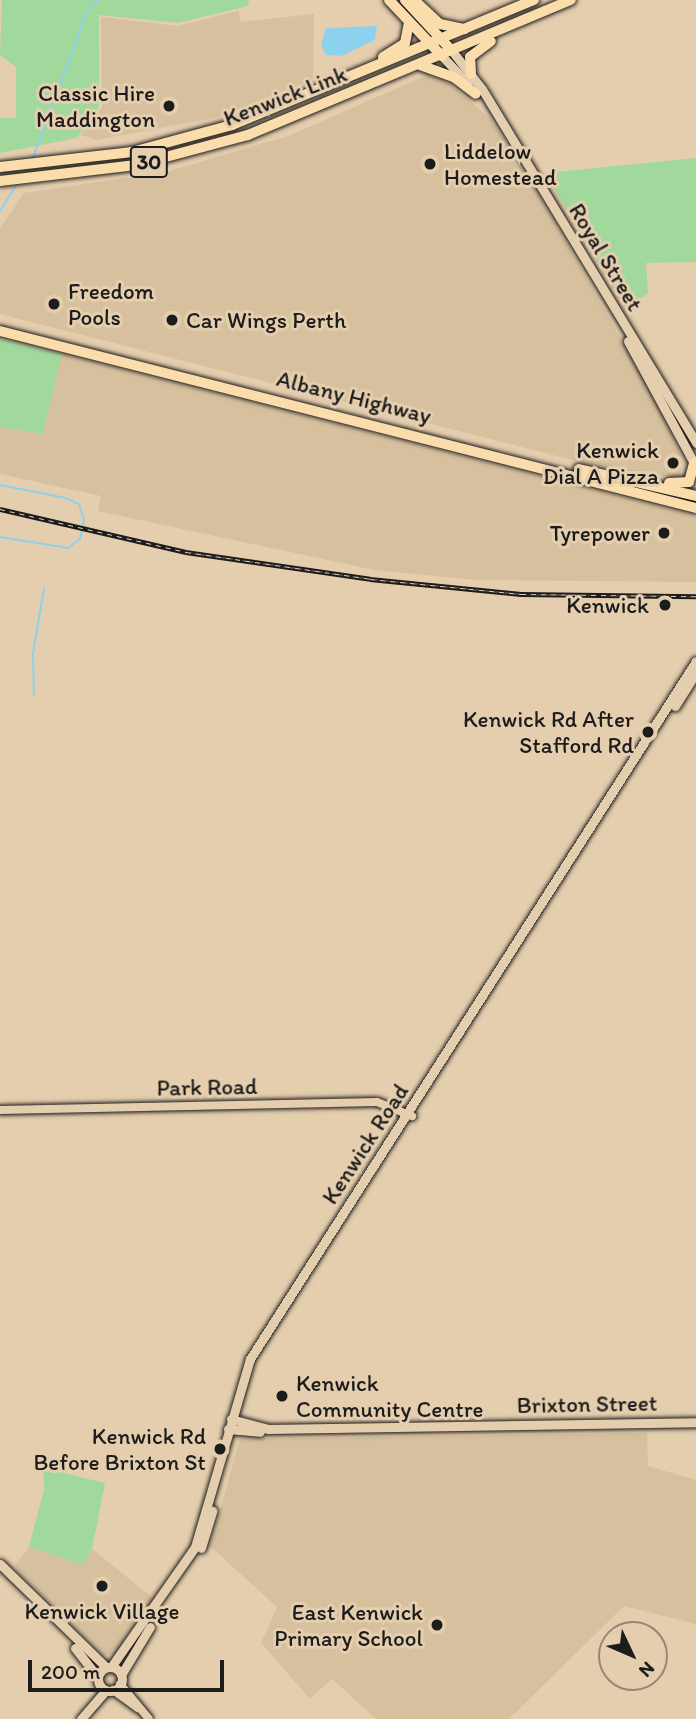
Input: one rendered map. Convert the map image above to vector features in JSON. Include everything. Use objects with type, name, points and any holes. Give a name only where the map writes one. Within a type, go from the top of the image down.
[{"type":"main road","name":"Royal Street","points":[[389,0],[431,44],[447,53],[471,74],[481,96]]},
{"type":"main road","name":"Royal Street","points":[[405,0],[442,40],[447,53],[481,96],[696,443]]},
{"type":"main road","points":[[414,0],[440,24],[466,29]]},
{"type":"main road","name":"Kenwick Link","points":[[0,167],[57,163],[171,143],[242,122],[534,0]]},
{"type":"main road","name":"Kenwick Link","points":[[0,181],[136,166],[248,135],[572,0]]},
{"type":"main road","points":[[471,74],[470,57],[478,49],[535,15]]},
{"type":"main road","points":[[332,85],[400,48],[409,23]]},
{"type":"main road","points":[[419,65],[455,78],[481,96]]},
{"type":"main road","name":"Albany Highway","points":[[0,324],[696,496]]},
{"type":"main road","name":"Royal Street","points":[[624,330],[695,465]]},
{"type":"main road","name":"Albany Highway","points":[[0,331],[696,508]]},
{"type":"main road","points":[[614,477],[682,485],[692,478],[695,465]]},
{"type":"main road","name":"Kenwick Road","points":[[109,1683],[109,1667],[192,1553],[254,1364],[696,661]]},
{"type":"main road","name":"Kenwick Road","points":[[410,1115],[696,672]]},
{"type":"main road","name":"Brixton Street","points":[[233,1425],[268,1429],[696,1422]]},
{"type":"main road","name":"Kenwick Road","points":[[81,1719],[109,1683],[207,1535],[233,1425]]},
{"type":"main road","points":[[0,1564],[109,1667],[109,1683]]},
{"type":"main road","points":[[0,1572],[109,1683]]},
{"type":"street","name":"Park Road","points":[[0,1110],[377,1102],[410,1115]]},
{"type":"street","points":[[109,1683],[149,1719]]},
{"type":"shaded area","points":[[238,11],[241,22],[314,14],[313,79],[219,117],[96,140],[81,135],[102,107],[101,17],[178,26]]},
{"type":"shaded area","points":[[427,75],[448,83],[490,118],[535,188],[661,409],[683,461],[679,478],[592,465],[0,314],[0,229],[24,193],[166,172],[288,136]]},
{"type":"shaded area","points":[[62,354],[696,516],[696,582],[477,580],[374,570],[98,511],[101,496],[0,474],[0,427],[43,434]]},
{"type":"shaded area","points":[[647,1433],[648,1466],[696,1480],[696,1624],[624,1606],[609,1621],[598,1621],[598,1632],[509,1719],[376,1719],[332,1679],[310,1699],[261,1643],[277,1607],[210,1546],[240,1439]]},
{"type":"shaded area","points":[[29,1547],[83,1565],[92,1549],[154,1599],[114,1654],[102,1655],[17,1570],[15,1565]]},
{"type":"green space","points":[[2,0],[249,0],[248,6],[178,23],[99,15],[99,107],[77,138],[0,153],[0,118],[16,118],[16,67],[0,55]]},
{"type":"green space","points":[[696,158],[696,262],[646,263],[648,294],[625,307],[545,173]]},
{"type":"green space","points":[[0,339],[62,354],[43,434],[0,427]]},
{"type":"green space","points":[[43,1468],[105,1483],[92,1549],[83,1565],[29,1547],[44,1489]]},
{"type":"water","points":[[377,26],[375,40],[341,56],[326,55],[321,45],[326,28]]},
{"type":"waterway","points":[[32,160],[88,9],[98,0]]},
{"type":"waterway","points":[[0,211],[18,182]]},
{"type":"waterway","points":[[0,485],[66,498],[79,504],[84,520],[80,539],[68,548],[0,537]]},
{"type":"waterway","points":[[34,695],[33,653],[44,588]]},
{"type":"railway","points":[[0,509],[186,552],[370,579],[521,594],[696,596]]},
{"type":"place","name":"Classic Hire Maddington","points":[[169,106]]},
{"type":"place","name":"Liddelow Homestead","points":[[430,164]]},
{"type":"place","name":"Freedom Pools","points":[[54,304]]},
{"type":"place","name":"Car Wings Perth","points":[[172,320]]},
{"type":"place","name":"Kenwick Dial A Pizza","points":[[673,463]]},
{"type":"place","name":"Tyrepower","points":[[664,533]]},
{"type":"place","name":"Kenwick","points":[[665,605]]},
{"type":"place","name":"Kenwick Rd After Stafford Rd","points":[[648,732]]},
{"type":"place","name":"Kenwick Community Centre","points":[[282,1396]]},
{"type":"place","name":"Kenwick Rd Before Brixton St","points":[[220,1449]]},
{"type":"place","name":"Kenwick Village","points":[[102,1586]]},
{"type":"place","name":"East Kenwick Primary School","points":[[437,1625]]}]
